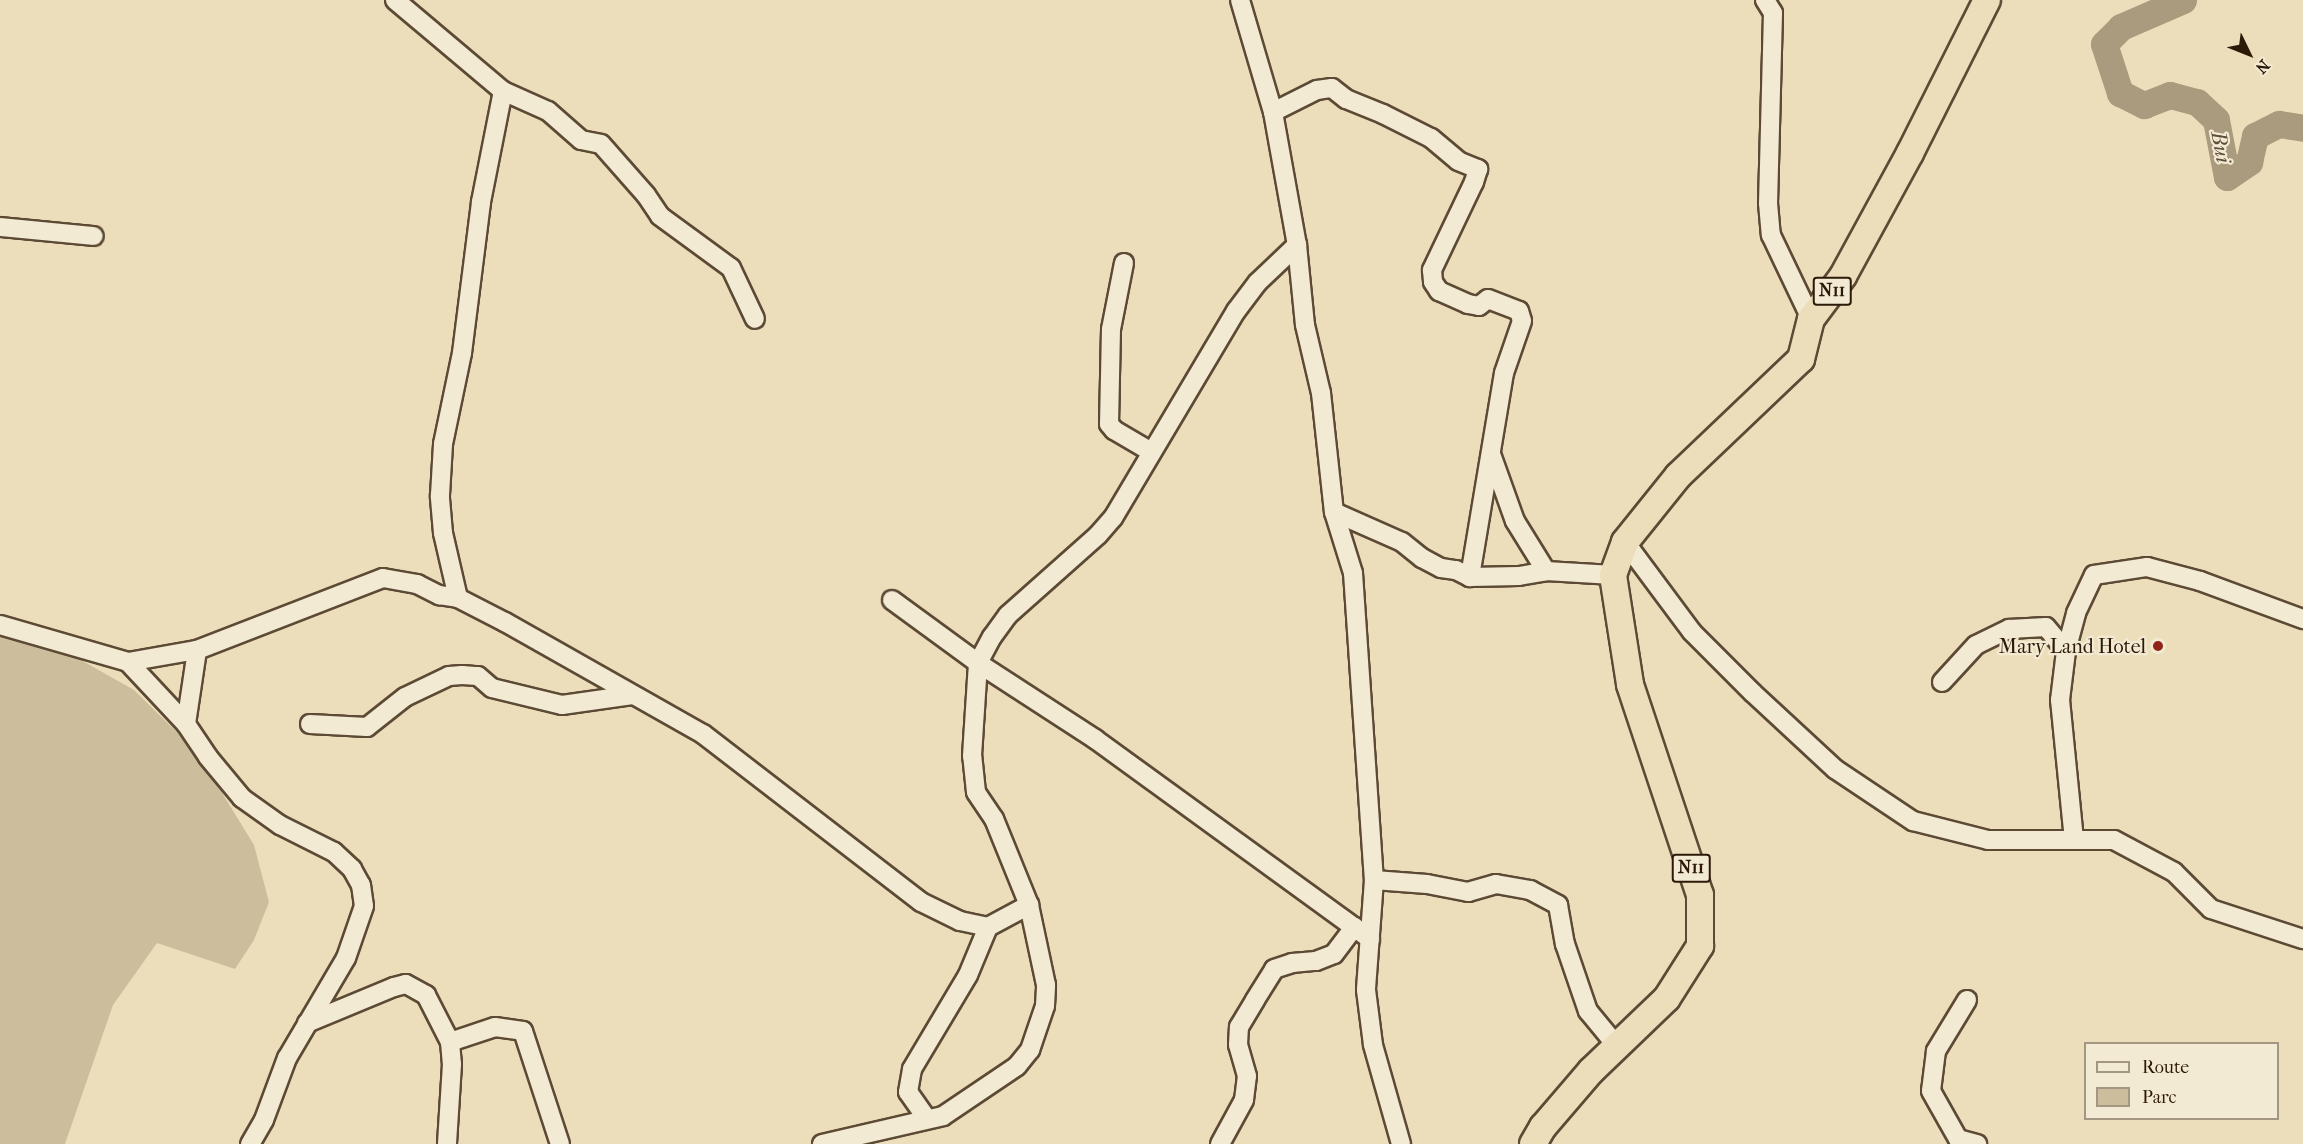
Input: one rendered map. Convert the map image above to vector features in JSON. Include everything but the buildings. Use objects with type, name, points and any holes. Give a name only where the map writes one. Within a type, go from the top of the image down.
[{"type":"highway","name":"N11","points":[[1533,1144],[1543,1127],[1617,1046],[1667,998],[1700,946],[1700,895],[1630,684],[1613,575],[1625,542],[1678,476],[1802,359],[1811,319],[1849,266],[1910,153],[1987,0]]},
{"type":"street","points":[[395,0],[503,91],[548,111],[581,140],[601,144],[646,195],[660,216],[731,268],[755,319]]},
{"type":"street","points":[[1240,0],[1273,112],[1297,245],[1305,325],[1321,393],[1334,512],[1353,573],[1374,880],[1366,990],[1373,1045],[1401,1144]]},
{"type":"street","points":[[1765,0],[1773,13],[1768,202],[1772,235],[1811,319]]},
{"type":"street","points":[[1273,112],[1317,90],[1332,88],[1346,99],[1431,138],[1458,161],[1478,169],[1432,270],[1433,282],[1439,291],[1468,304],[1479,306],[1488,299],[1519,311],[1522,321],[1504,374],[1470,577]]},
{"type":"street","points":[[458,598],[442,533],[440,495],[443,444],[462,353],[481,202],[503,91]]},
{"type":"street","points":[[0,227],[94,236]]},
{"type":"street","points":[[822,1144],[944,1116],[1017,1066],[1030,1050],[1046,1006],[1046,985],[1029,905],[994,819],[976,792],[972,756],[978,663],[992,637],[1008,615],[1106,526],[1236,311],[1258,282],[1297,245]]},
{"type":"street","points":[[1124,263],[1111,329],[1109,424],[1114,430],[1150,452]]},
{"type":"street","points":[[1491,454],[1515,521],[1546,572]]},
{"type":"street","points":[[1334,512],[1402,542],[1422,558],[1470,577],[1519,576],[1546,572],[1613,575]]},
{"type":"street","points":[[1625,542],[1692,632],[1753,693],[1835,769],[1912,821],[1988,840],[2114,840],[2174,872],[2211,909],[2303,939]]},
{"type":"street","points":[[2074,840],[2060,700],[2066,651],[2076,613],[2094,575],[2147,567],[2200,581],[2303,619]]},
{"type":"street","points":[[0,625],[128,662],[197,650],[383,578],[417,584],[439,595],[458,598],[703,734],[921,902],[960,921],[988,927]]},
{"type":"street","points":[[892,600],[978,663],[1095,739],[1370,939]]},
{"type":"street","points":[[1942,682],[1976,645],[2009,629],[2046,627],[2076,613]]},
{"type":"street","points":[[2046,627],[2066,651]]},
{"type":"street","points":[[186,724],[197,650]]},
{"type":"street","points":[[128,662],[186,724],[208,757],[242,798],[280,825],[334,852],[352,869],[361,885],[364,906],[346,958],[287,1058],[264,1120],[250,1144]]},
{"type":"street","points":[[310,724],[367,727],[405,697],[448,676],[478,676],[492,688],[562,705],[632,695]]},
{"type":"street","points":[[1374,880],[1428,884],[1468,892],[1496,884],[1530,890],[1558,905],[1565,944],[1588,1011],[1617,1046]]},
{"type":"street","points":[[927,1119],[908,1092],[912,1069],[968,975],[988,927],[1029,905]]},
{"type":"street","points":[[1220,1144],[1244,1100],[1246,1076],[1238,1045],[1239,1027],[1274,969],[1292,963],[1316,961],[1334,954],[1354,927]]},
{"type":"street","points":[[307,1023],[406,984],[426,995],[450,1042],[452,1074],[447,1144]]},
{"type":"street","points":[[1967,1000],[1936,1051],[1931,1091],[1958,1139],[1977,1144]]},
{"type":"street","points":[[450,1042],[495,1027],[523,1031],[560,1144]]},
{"type":"green space","points":[[0,634],[9,634],[72,655],[134,690],[197,752],[254,845],[269,902],[254,940],[235,969],[157,943],[113,1005],[65,1144],[0,1144]]},
{"type":"waterway","name":"Bui","points":[[2183,0],[2121,27],[2104,44],[2120,93],[2144,105],[2170,95],[2197,102],[2216,120],[2227,177],[2249,162],[2255,136],[2279,124],[2303,128]]},
{"type":"place","name":"Mary Land Hotel","points":[[2158,646]]}]
